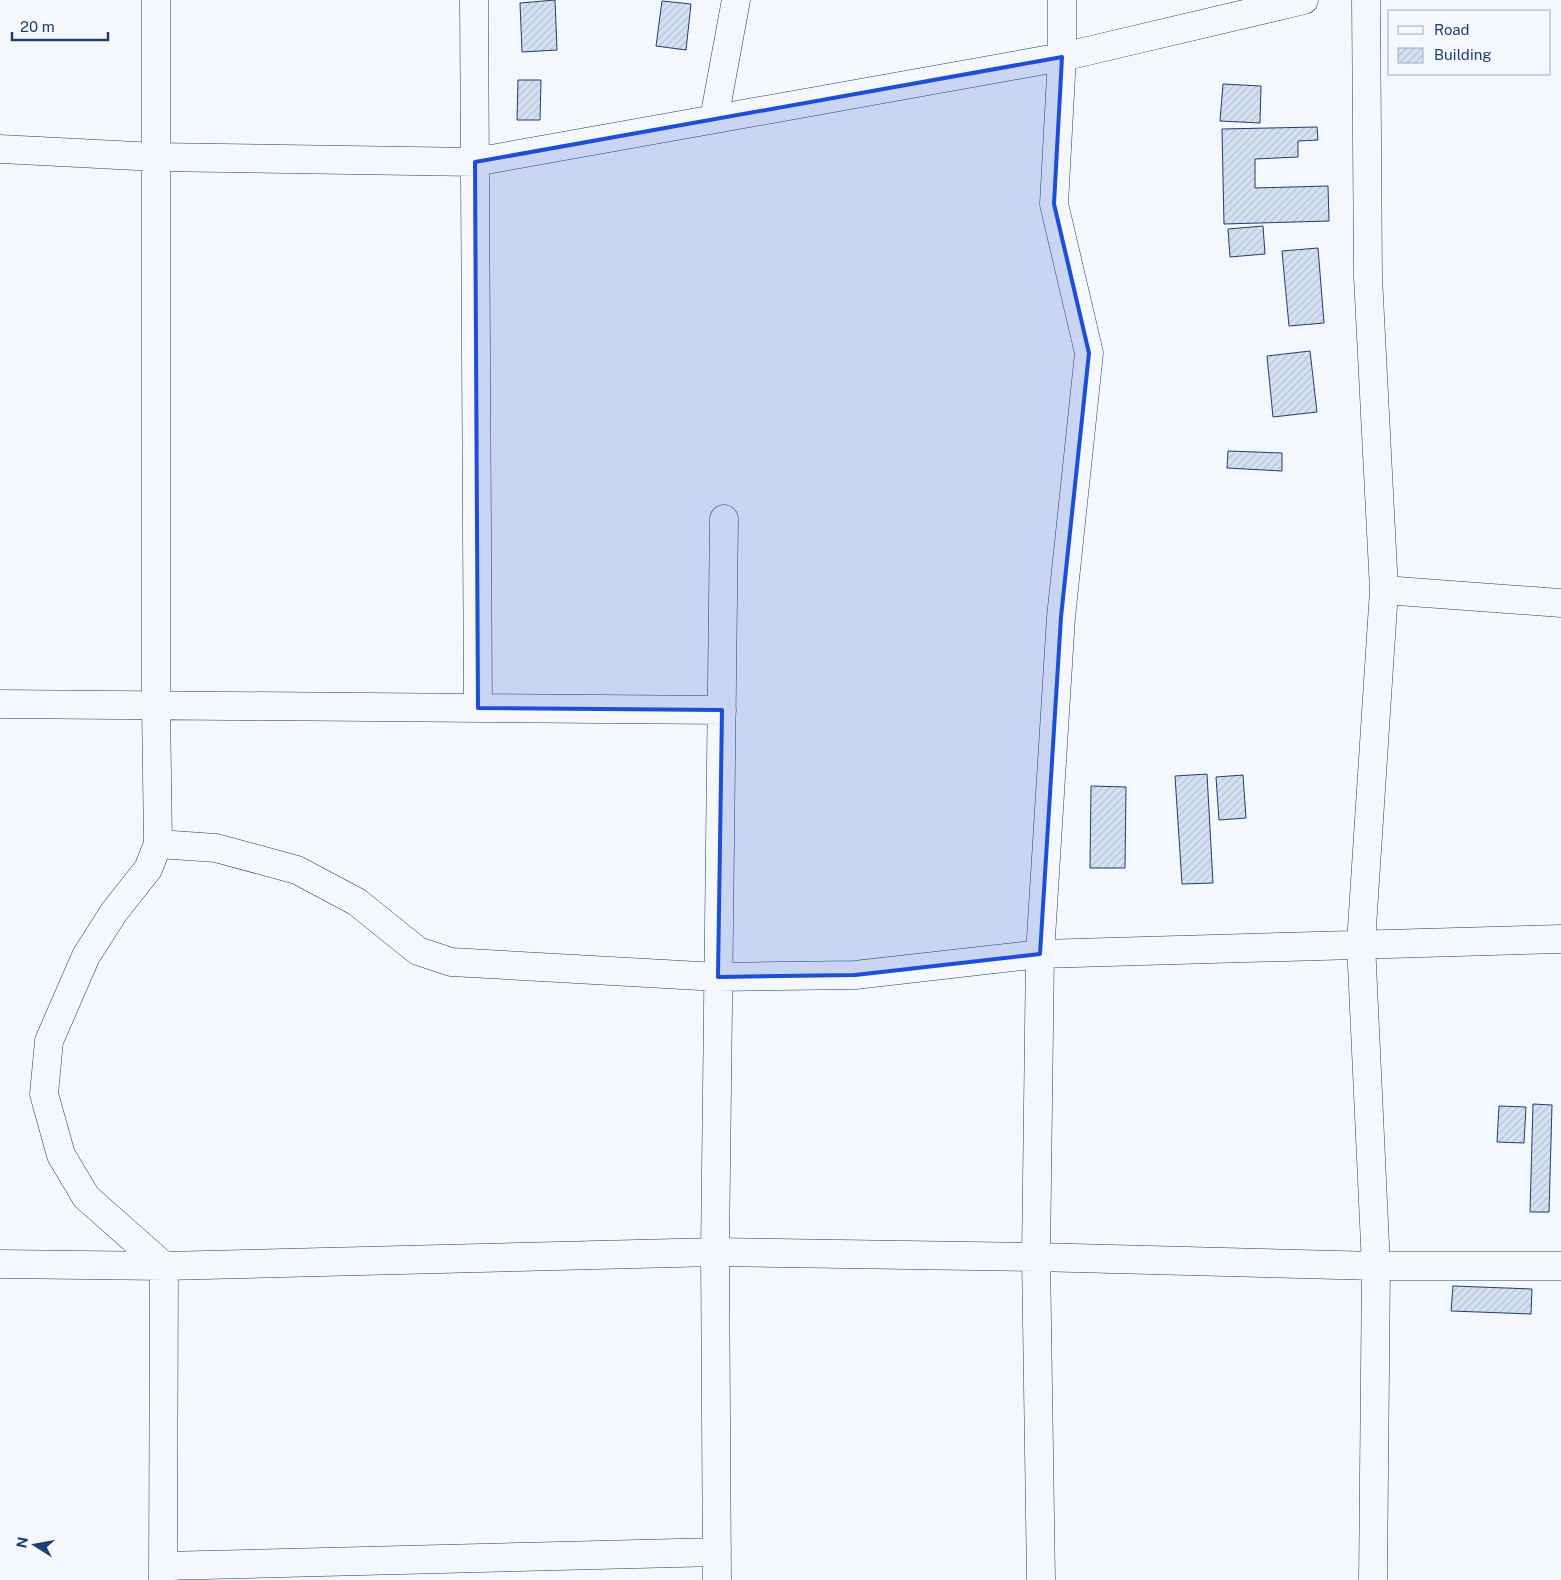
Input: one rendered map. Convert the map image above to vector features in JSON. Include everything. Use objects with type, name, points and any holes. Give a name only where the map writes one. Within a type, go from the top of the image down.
[{"type":"street","points":[[156,0],[156,706],[158,844],[148,869],[114,912],[86,956],[49,1041],[44,1094],[61,1154],[86,1197],[164,1266],[163,1573],[717,1552]]},
{"type":"street","points":[[474,0],[478,708]]},
{"type":"street","points":[[714,119],[736,0]]},
{"type":"street","points":[[1041,1580],[1036,1257],[1040,954],[1060,617],[1089,353],[1054,204],[1062,57],[1062,0]]},
{"type":"street","points":[[0,148],[156,156],[475,162],[1062,57],[1304,0]]},
{"type":"street","points":[[1366,0],[1368,277],[1384,590],[1361,944],[1376,1266],[1373,1580]]},
{"type":"street","points":[[717,1580],[715,1252],[724,519]]},
{"type":"street","points":[[1384,590],[1561,603]]},
{"type":"street","points":[[0,704],[722,710]]},
{"type":"street","points":[[158,844],[216,848],[297,870],[358,902],[418,951],[451,962],[718,977],[855,975],[1040,954],[1561,939]]},
{"type":"street","points":[[0,1264],[164,1266],[715,1252],[1036,1257],[1376,1266],[1561,1266]]},
{"type":"highlighted area","points":[[1062,57],[1054,204],[1089,353],[1061,617],[1040,954],[855,975],[718,977],[722,710],[478,708],[475,162]]},
{"type":"building","points":[[555,0],[557,50],[522,52],[520,3]]},
{"type":"building","points":[[662,1],[691,4],[686,50],[656,46]]},
{"type":"building","points":[[518,80],[541,80],[540,120],[517,120]]},
{"type":"building","points":[[1223,84],[1261,86],[1260,123],[1220,121]]},
{"type":"building","points":[[1317,127],[1318,140],[1298,141],[1298,157],[1255,159],[1255,188],[1328,186],[1329,221],[1224,224],[1222,129]]},
{"type":"building","points":[[1263,226],[1265,254],[1230,257],[1228,229]]},
{"type":"building","points":[[1318,248],[1324,323],[1289,326],[1282,251]]},
{"type":"building","points":[[1310,351],[1317,412],[1273,417],[1267,356]]},
{"type":"building","points":[[1228,451],[1282,453],[1282,471],[1227,468]]},
{"type":"building","points":[[1207,774],[1213,883],[1182,884],[1175,776]]},
{"type":"building","points":[[1243,775],[1246,818],[1219,820],[1216,777]]},
{"type":"building","points":[[1091,786],[1126,787],[1125,868],[1090,868]]},
{"type":"building","points":[[1533,1104],[1552,1105],[1549,1212],[1530,1212]]},
{"type":"building","points":[[1499,1106],[1526,1107],[1524,1143],[1497,1142]]},
{"type":"building","points":[[1453,1286],[1532,1289],[1531,1314],[1451,1311]]}]
